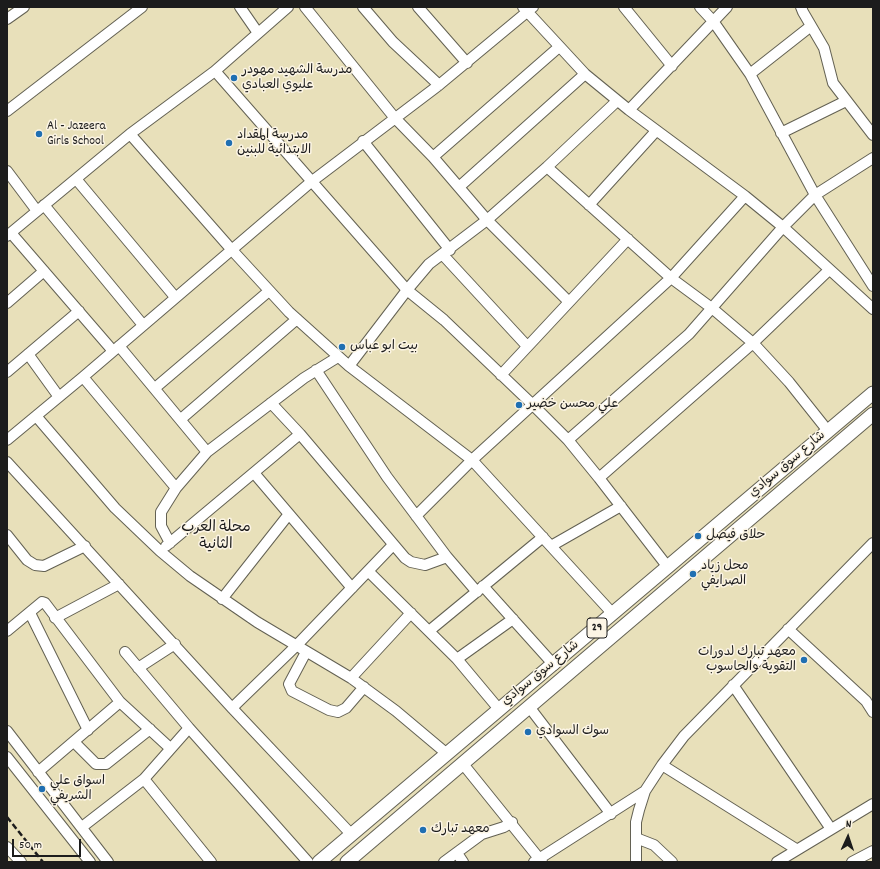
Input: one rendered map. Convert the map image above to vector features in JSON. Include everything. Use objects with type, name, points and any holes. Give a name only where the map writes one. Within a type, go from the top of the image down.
[{"type":"main road","name":"شارع سوق سوادي","points":[[319,862],[498,708],[554,665],[667,566],[873,393]]},
{"type":"main road","name":"شارع سوق سوادي","points":[[352,860],[873,414]]},
{"type":"main road","points":[[517,693],[530,708]]},
{"type":"street","points":[[7,19],[24,7]]},
{"type":"street","points":[[7,111],[142,7]]},
{"type":"street","points":[[240,7],[258,33]]},
{"type":"street","points":[[207,452],[155,388],[78,311],[44,271],[9,235],[130,134],[215,71],[288,7]]},
{"type":"street","points":[[305,7],[394,118],[433,157],[487,220],[569,302]]},
{"type":"street","points":[[363,7],[393,42],[439,85]]},
{"type":"street","points":[[418,7],[467,63]]},
{"type":"street","points":[[624,7],[672,66]]},
{"type":"street","points":[[700,7],[713,21],[750,74],[816,195],[873,286]]},
{"type":"street","points":[[628,110],[672,66],[726,7]]},
{"type":"street","points":[[802,7],[824,48],[833,83],[873,135]]},
{"type":"street","points":[[7,440],[83,377],[310,182],[467,63],[528,9],[559,47],[585,74],[628,110],[745,196],[873,309]]},
{"type":"street","points":[[750,74],[811,26]]},
{"type":"street","points":[[433,157],[559,47]]},
{"type":"street","points":[[215,71],[310,182],[407,290],[444,320],[533,404],[568,440],[667,566]]},
{"type":"street","points":[[459,187],[585,74]]},
{"type":"street","points":[[349,366],[407,290],[429,264],[487,220],[547,167],[617,101]]},
{"type":"street","points":[[781,133],[846,101]]},
{"type":"street","points":[[589,205],[656,131]]},
{"type":"street","points":[[130,134],[231,249],[296,318],[349,366],[472,460],[614,614]]},
{"type":"street","points":[[363,141],[446,252],[527,346]]},
{"type":"street","points":[[568,440],[689,334],[713,309],[783,228],[816,195],[873,158]]},
{"type":"street","points":[[547,167],[671,278],[713,309],[753,344],[789,382],[828,431]]},
{"type":"street","points":[[7,171],[143,325]]},
{"type":"street","points":[[76,179],[175,297]]},
{"type":"street","points":[[416,516],[472,460],[671,278],[745,196]]},
{"type":"street","points":[[501,375],[628,239]]},
{"type":"street","points":[[599,478],[753,344],[829,270]]},
{"type":"street","points":[[7,303],[44,271]]},
{"type":"street","points":[[155,388],[269,291]]},
{"type":"street","points":[[7,372],[78,311]]},
{"type":"street","points":[[181,419],[296,318]]},
{"type":"street","points":[[28,354],[59,397]]},
{"type":"street","points":[[170,543],[161,526],[160,519],[164,506],[176,488],[207,452],[316,370],[338,357]]},
{"type":"street","points":[[316,370],[387,477],[447,557],[513,619],[554,665]]},
{"type":"street","points":[[83,377],[176,488]]},
{"type":"street","points":[[271,403],[300,434],[393,545],[411,562],[418,565],[425,565],[447,557]]},
{"type":"street","points":[[36,416],[115,508],[160,551],[222,599],[364,687],[396,711],[446,753]]},
{"type":"street","points":[[160,551],[300,434]]},
{"type":"street","points":[[7,462],[232,708],[351,834]]},
{"type":"street","points":[[254,472],[352,588]]},
{"type":"street","points":[[551,546],[621,506]]},
{"type":"street","points":[[222,599],[289,514]]},
{"type":"street","points":[[7,535],[27,560],[35,565],[44,566],[85,546]]},
{"type":"street","points":[[428,631],[543,537]]},
{"type":"street","points":[[636,862],[636,822],[645,791],[662,764],[684,736],[732,685],[873,543]]},
{"type":"street","points":[[232,708],[296,646],[393,545]]},
{"type":"street","points":[[368,571],[457,660],[498,708]]},
{"type":"street","points":[[55,618],[119,584]]},
{"type":"street","points":[[7,631],[42,602],[45,603],[120,702],[170,748]]},
{"type":"street","points":[[30,613],[88,730]]},
{"type":"street","points":[[351,678],[411,613]]},
{"type":"street","points":[[457,660],[513,619]]},
{"type":"street","points":[[788,629],[870,699],[873,712]]},
{"type":"street","points":[[138,668],[175,644]]},
{"type":"street","points":[[125,652],[189,728],[308,862]]},
{"type":"street","points":[[306,652],[289,684],[292,691],[329,710],[338,712],[346,708],[364,687]]},
{"type":"street","points":[[732,685],[831,829]]},
{"type":"street","points":[[38,772],[120,702]]},
{"type":"street","points":[[530,708],[612,814]]},
{"type":"street","points":[[82,827],[144,779],[189,728]]},
{"type":"street","points":[[74,742],[96,764],[106,764],[150,729]]},
{"type":"street","points":[[7,731],[108,862]]},
{"type":"street","points":[[7,757],[90,862]]},
{"type":"street","points":[[463,764],[512,822],[539,861],[645,791]]},
{"type":"street","points":[[662,764],[796,849]]},
{"type":"street","points":[[144,779],[211,862]]},
{"type":"street","points":[[778,862],[796,849],[873,804]]},
{"type":"street","points":[[444,862],[486,831],[504,827],[512,822]]},
{"type":"street","points":[[636,838],[654,846],[672,862]]},
{"type":"street","points":[[7,847],[21,862]]},
{"type":"street","points":[[852,862],[873,851]]},
{"type":"street","points":[[457,853],[463,862]]},
{"type":"railway","points":[[7,817],[43,862]]},
{"type":"place","name":"مدرسة الشهيد مهودر عليوي العبادي","points":[[234,78]]},
{"type":"place","name":"Al - Jazeera Girls School","points":[[39,134]]},
{"type":"place","name":"مدرسة المقداد الابتدائية للبنين","points":[[229,143]]},
{"type":"place","name":"بيت ابو عباس","points":[[342,347]]},
{"type":"place","name":"علي محسن خضير","points":[[519,405]]},
{"type":"place","name":"حلاق فيصل","points":[[698,536]]},
{"type":"place","name":"محل زياد الصرايفي","points":[[693,574]]},
{"type":"place","name":"معهد تبارك لدورات التقوية والحاسوب","points":[[804,660]]},
{"type":"place","name":"سوك السوادي","points":[[528,732]]},
{"type":"place","name":"اسواق علي الشريفي","points":[[42,789]]},
{"type":"place","name":"معهد تبارك","points":[[423,830]]},
{"type":"district","name":"محلة العرب الثانية","points":[[216,538]]}]
